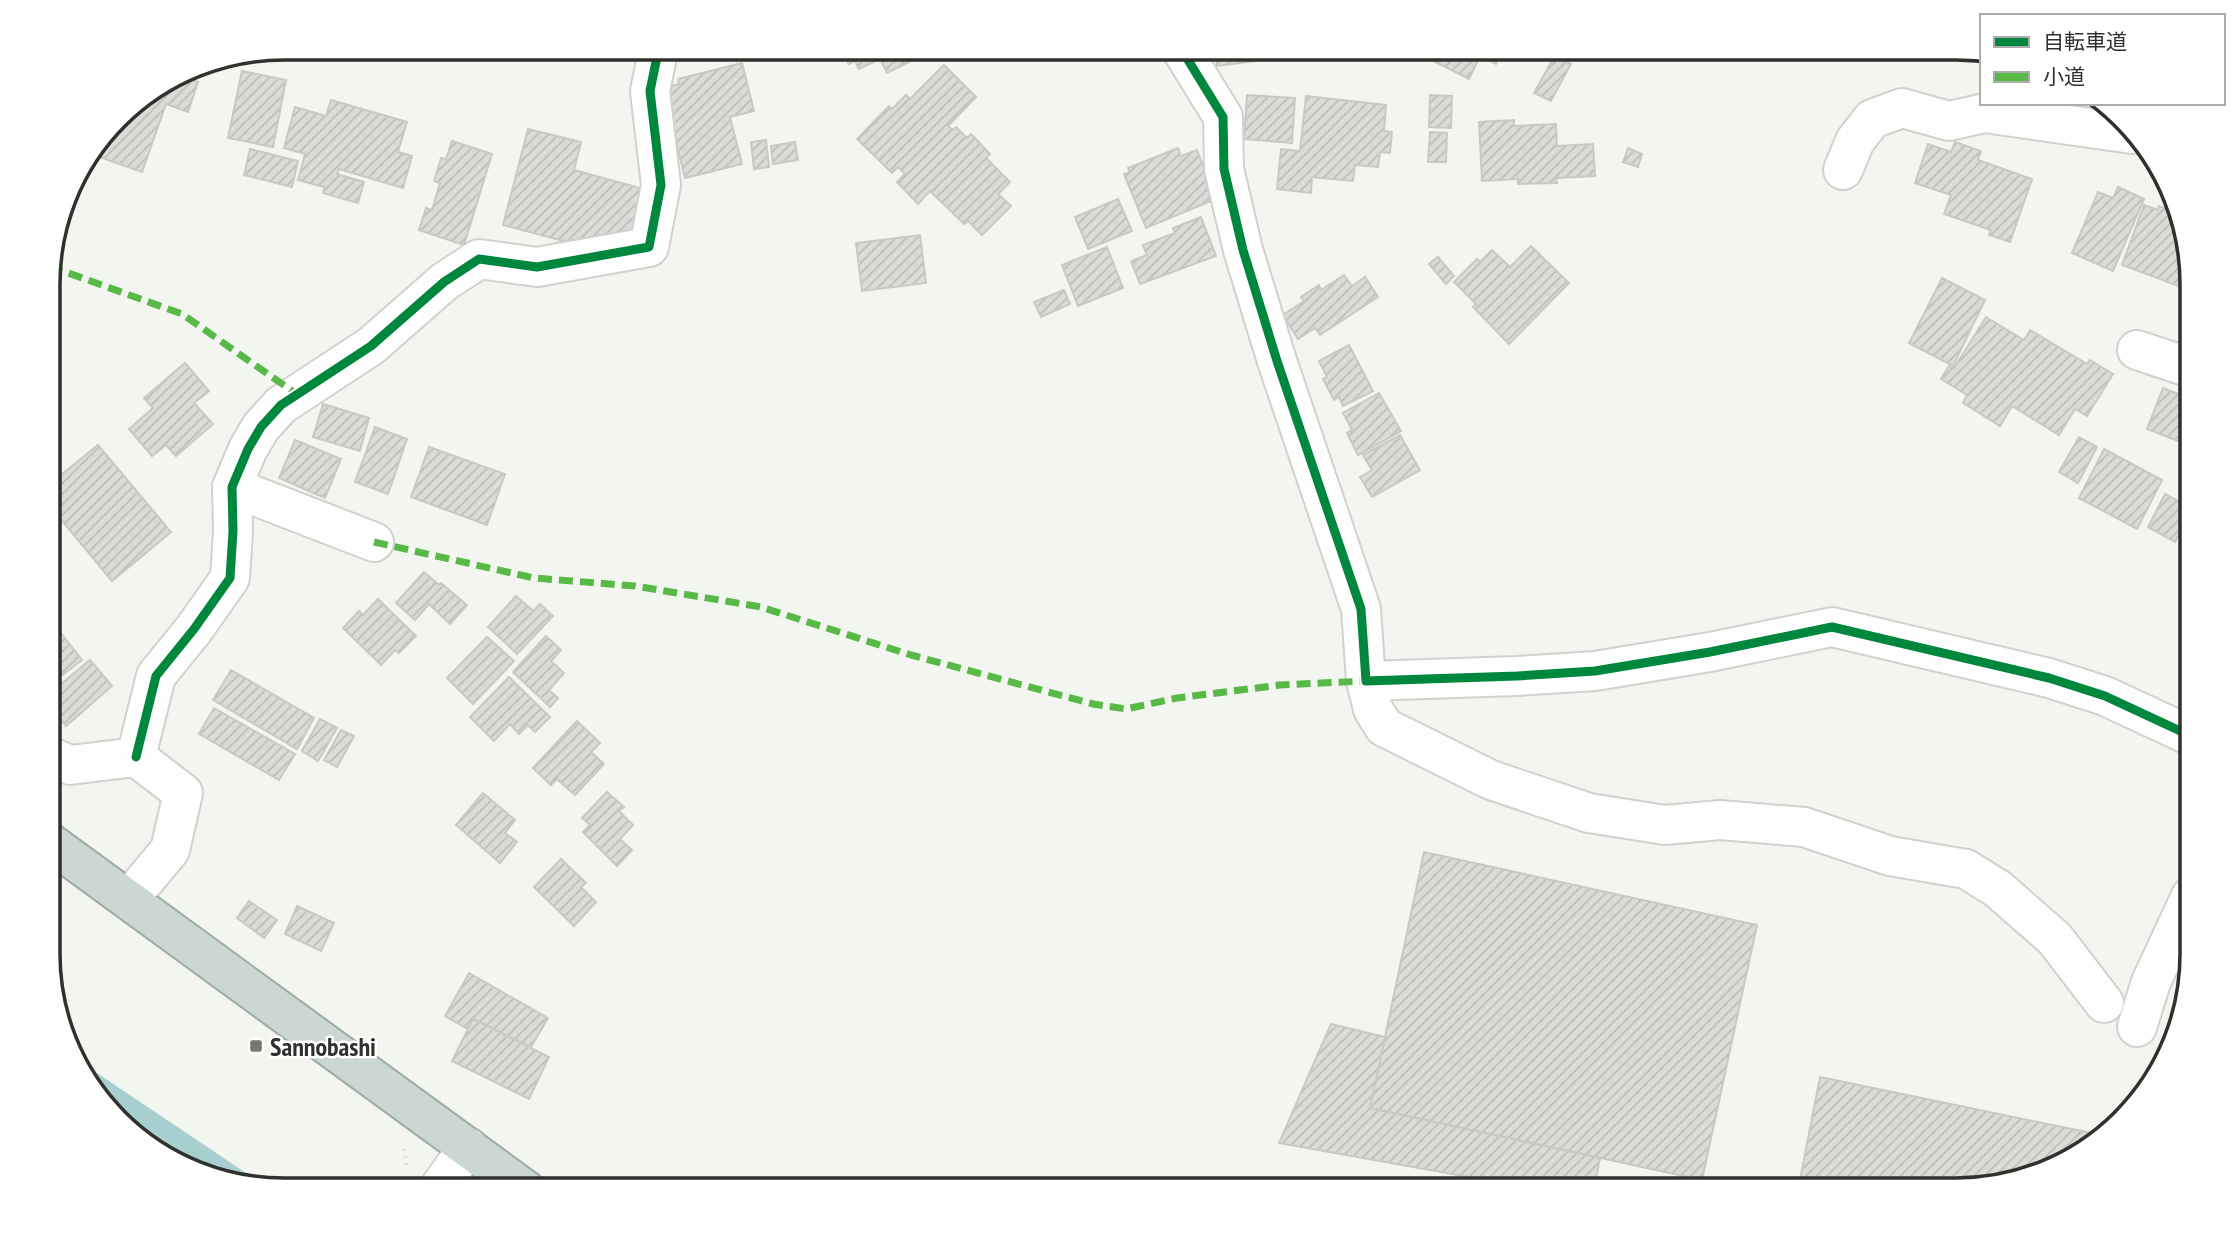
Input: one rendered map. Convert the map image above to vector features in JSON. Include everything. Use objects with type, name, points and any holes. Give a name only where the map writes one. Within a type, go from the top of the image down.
[{"type":"highway","points":[[60,850],[511,1179]]},
{"type":"street","points":[[136,757],[156,676],[230,578],[232,487],[248,449],[261,427],[281,405],[371,346],[444,282],[479,260],[537,267],[649,247],[661,185],[650,91],[656,60]]},
{"type":"street","points":[[1188,60],[1223,117],[1224,169],[1243,250],[1307,453],[1361,609],[1366,681],[1373,709],[1384,727],[1491,780],[1589,813],[1665,825],[1720,820],[1804,827],[1890,856],[1966,869],[1998,890],[2055,939],[2104,1003]]},
{"type":"street","points":[[1843,170],[1855,141],[1872,119],[1902,107],[1950,121],[1986,113],[2121,132]]},
{"type":"street","points":[[2137,350],[2179,364]]},
{"type":"street","points":[[232,487],[374,542]]},
{"type":"street","points":[[1366,681],[1595,671],[1832,628],[2049,678],[2105,696],[2179,730]]},
{"type":"street","points":[[60,761],[70,765],[136,757],[183,793],[170,850],[128,899]]},
{"type":"street","points":[[2137,1027],[2151,982],[2179,922]]},
{"type":"street","points":[[446,1179],[468,1147]]},
{"type":"water","points":[[91,1069],[251,1176],[225,1171],[171,1149],[125,1113]]},
{"type":"building","points":[[846,60],[878,60],[859,69],[855,61],[849,64]]},
{"type":"building","points":[[880,60],[913,60],[887,73]]},
{"type":"building","points":[[1216,60],[1264,60],[1217,66]]},
{"type":"building","points":[[1431,60],[1478,60],[1469,79]]},
{"type":"building","points":[[1552,60],[1564,60],[1571,64],[1551,101],[1534,93]]},
{"type":"building","points":[[742,63],[754,111],[730,117],[742,164],[685,178],[669,114],[673,113],[667,87],[679,84],[678,79]]},
{"type":"building","points":[[944,65],[976,97],[948,126],[953,130],[956,127],[967,138],[971,134],[990,154],[986,158],[1010,182],[998,194],[1011,206],[982,235],[968,221],[964,224],[930,191],[918,204],[897,182],[905,174],[898,167],[892,173],[857,139],[889,106],[892,109],[906,95],[910,99]]},
{"type":"building","points":[[242,71],[286,80],[273,147],[228,138]]},
{"type":"building","points":[[191,80],[198,82],[188,112],[166,104],[142,172],[99,157],[136,115],[159,97]]},
{"type":"building","points":[[1247,95],[1295,98],[1292,143],[1244,139]]},
{"type":"building","points":[[1430,95],[1452,96],[1451,128],[1429,127]]},
{"type":"building","points":[[1306,96],[1386,105],[1384,131],[1392,132],[1390,153],[1380,152],[1378,167],[1355,165],[1353,181],[1312,177],[1311,193],[1277,189],[1281,149],[1300,151]]},
{"type":"building","points":[[331,100],[407,122],[398,152],[412,156],[403,188],[339,169],[337,174],[364,182],[358,203],[323,193],[324,187],[298,180],[305,154],[284,148],[295,107],[326,116]]},
{"type":"building","points":[[1514,120],[1514,126],[1556,124],[1557,146],[1593,144],[1595,176],[1556,178],[1557,183],[1518,184],[1518,179],[1482,181],[1479,122]]},
{"type":"building","points":[[528,129],[581,142],[574,170],[643,189],[633,242],[597,250],[503,225]]},
{"type":"building","points":[[1430,132],[1447,133],[1446,162],[1428,162]]},
{"type":"building","points":[[766,140],[769,167],[754,169],[751,142]]},
{"type":"building","points":[[452,141],[492,154],[464,245],[419,230],[426,208],[432,210],[440,183],[434,181],[441,158],[446,159]]},
{"type":"building","points":[[795,142],[798,160],[773,164],[771,146]]},
{"type":"building","points":[[1955,142],[1981,151],[1978,160],[2032,179],[2010,242],[1989,235],[1991,230],[1944,214],[1951,195],[1915,183],[1928,144],[1951,152]]},
{"type":"building","points":[[1178,148],[1181,156],[1197,150],[1216,199],[1146,228],[1124,174],[1130,172],[1128,168]]},
{"type":"building","points":[[1628,148],[1642,154],[1638,167],[1623,162]]},
{"type":"building","points":[[250,149],[298,161],[292,187],[244,175]]},
{"type":"building","points":[[2118,187],[2144,199],[2113,271],[2072,253],[2098,192],[2113,198]]},
{"type":"building","points":[[1118,199],[1132,231],[1088,249],[1075,217]]},
{"type":"building","points":[[2144,205],[2158,210],[2159,206],[2167,209],[2175,240],[2179,286],[2122,265]]},
{"type":"building","points":[[1201,217],[1216,256],[1140,284],[1131,261],[1147,255],[1143,245],[1175,233],[1173,228]]},
{"type":"building","points":[[920,235],[926,283],[862,291],[856,243]]},
{"type":"building","points":[[1531,246],[1569,283],[1509,344],[1473,307],[1476,304],[1454,282],[1477,259],[1480,262],[1492,250],[1510,267]]},
{"type":"building","points":[[1107,247],[1123,288],[1078,306],[1062,265]]},
{"type":"building","points":[[1438,257],[1454,276],[1446,284],[1429,264]]},
{"type":"building","points":[[1344,275],[1352,286],[1365,277],[1378,297],[1320,335],[1315,328],[1298,339],[1283,315],[1304,301],[1301,297],[1319,285],[1321,290]]},
{"type":"building","points":[[1942,278],[1985,300],[1953,366],[1909,343]]},
{"type":"building","points":[[1064,290],[1070,304],[1041,317],[1034,302]]},
{"type":"building","points":[[1986,317],[2024,340],[2030,330],[2087,364],[2090,360],[2113,374],[2087,416],[2075,409],[2059,435],[2012,406],[2000,426],[1963,403],[1967,395],[1941,379],[1949,366],[1954,368]]},
{"type":"building","points":[[1349,345],[1373,391],[1343,406],[1339,397],[1334,400],[1323,379],[1327,377],[1319,361]]},
{"type":"building","points":[[185,363],[209,391],[194,403],[213,424],[176,456],[166,445],[152,456],[129,429],[153,408],[144,398]]},
{"type":"building","points":[[2163,388],[2179,394],[2179,441],[2147,429]]},
{"type":"building","points":[[1379,393],[1401,431],[1358,455],[1347,433],[1352,430],[1343,413]]},
{"type":"building","points":[[323,404],[369,418],[360,451],[313,437]]},
{"type":"building","points":[[375,427],[407,439],[388,494],[355,482]]},
{"type":"building","points":[[1400,435],[1420,470],[1372,497],[1360,477],[1372,470],[1363,455]]},
{"type":"building","points":[[2079,437],[2097,447],[2078,483],[2059,472]]},
{"type":"building","points":[[295,440],[341,459],[325,498],[279,478]]},
{"type":"building","points":[[98,445],[171,532],[112,581],[60,518],[60,476]]},
{"type":"building","points":[[429,447],[505,474],[487,525],[411,497]]},
{"type":"building","points":[[2104,449],[2162,480],[2137,529],[2079,498]]},
{"type":"building","points":[[2165,494],[2179,502],[2179,534],[2175,542],[2148,527]]},
{"type":"building","points":[[424,572],[467,605],[450,624],[429,604],[415,620],[396,603]]},
{"type":"building","points":[[516,596],[533,611],[540,604],[553,616],[517,654],[488,627]]},
{"type":"building","points":[[378,599],[416,636],[399,653],[395,650],[381,665],[343,628],[359,611],[363,615]]},
{"type":"building","points":[[60,632],[82,660],[60,677]]},
{"type":"building","points":[[546,636],[561,650],[551,661],[564,673],[549,690],[558,698],[550,707],[513,672]]},
{"type":"building","points":[[487,637],[514,661],[473,704],[447,678]]},
{"type":"building","points":[[90,660],[112,686],[66,726],[60,719],[60,685]]},
{"type":"building","points":[[231,670],[314,718],[297,749],[213,700]]},
{"type":"building","points":[[509,677],[550,717],[535,732],[528,725],[519,734],[510,724],[494,741],[470,717]]},
{"type":"building","points":[[214,708],[295,754],[279,780],[199,734]]},
{"type":"building","points":[[320,719],[337,728],[318,761],[302,751]]},
{"type":"building","points":[[577,721],[600,743],[591,752],[604,764],[575,795],[557,779],[551,785],[533,768]]},
{"type":"building","points":[[341,730],[354,736],[337,767],[324,760]]},
{"type":"building","points":[[607,792],[624,807],[619,811],[633,825],[620,839],[632,850],[617,866],[583,832],[590,825],[582,818]]},
{"type":"building","points":[[483,793],[515,820],[505,833],[517,842],[500,863],[456,825]]},
{"type":"building","points":[[1424,852],[1757,925],[1702,1178],[1370,1108]]},
{"type":"building","points":[[561,859],[586,883],[581,887],[596,902],[574,926],[534,887]]},
{"type":"building","points":[[249,901],[277,920],[264,938],[237,918]]},
{"type":"building","points":[[297,906],[334,923],[321,951],[285,934]]},
{"type":"building","points":[[469,973],[548,1018],[531,1047],[473,1019],[468,1029],[445,1016]]},
{"type":"building","points":[[473,1019],[549,1057],[529,1099],[452,1061]]},
{"type":"building","points":[[1331,1024],[1385,1037],[1370,1108],[1600,1158],[1596,1178],[1476,1178],[1279,1143]]},
{"type":"building","points":[[1820,1077],[2090,1133],[2055,1155],[2028,1167],[1999,1174],[1970,1178],[1800,1178]]},
{"type":"marked path","points":[[60,270],[182,314],[298,395]]},
{"type":"marked path","points":[[374,542],[534,578],[635,586],[761,607],[911,655],[1093,704],[1126,709],[1177,698],[1280,685],[1366,681]]},
{"type":"cycle path","points":[[136,757],[156,676],[230,578],[232,487],[248,449],[261,427],[281,405],[371,346],[444,282],[479,259],[537,267],[649,247],[661,185],[650,91],[656,60]]},
{"type":"cycle path","points":[[1188,60],[1223,117],[1224,169],[1243,250],[1277,361],[1361,609],[1366,681],[1595,671],[1710,652],[1832,627],[2049,678],[2105,696],[2179,730]]},
{"type":"place","name":"Sannobashi","points":[[256,1046]]}]
